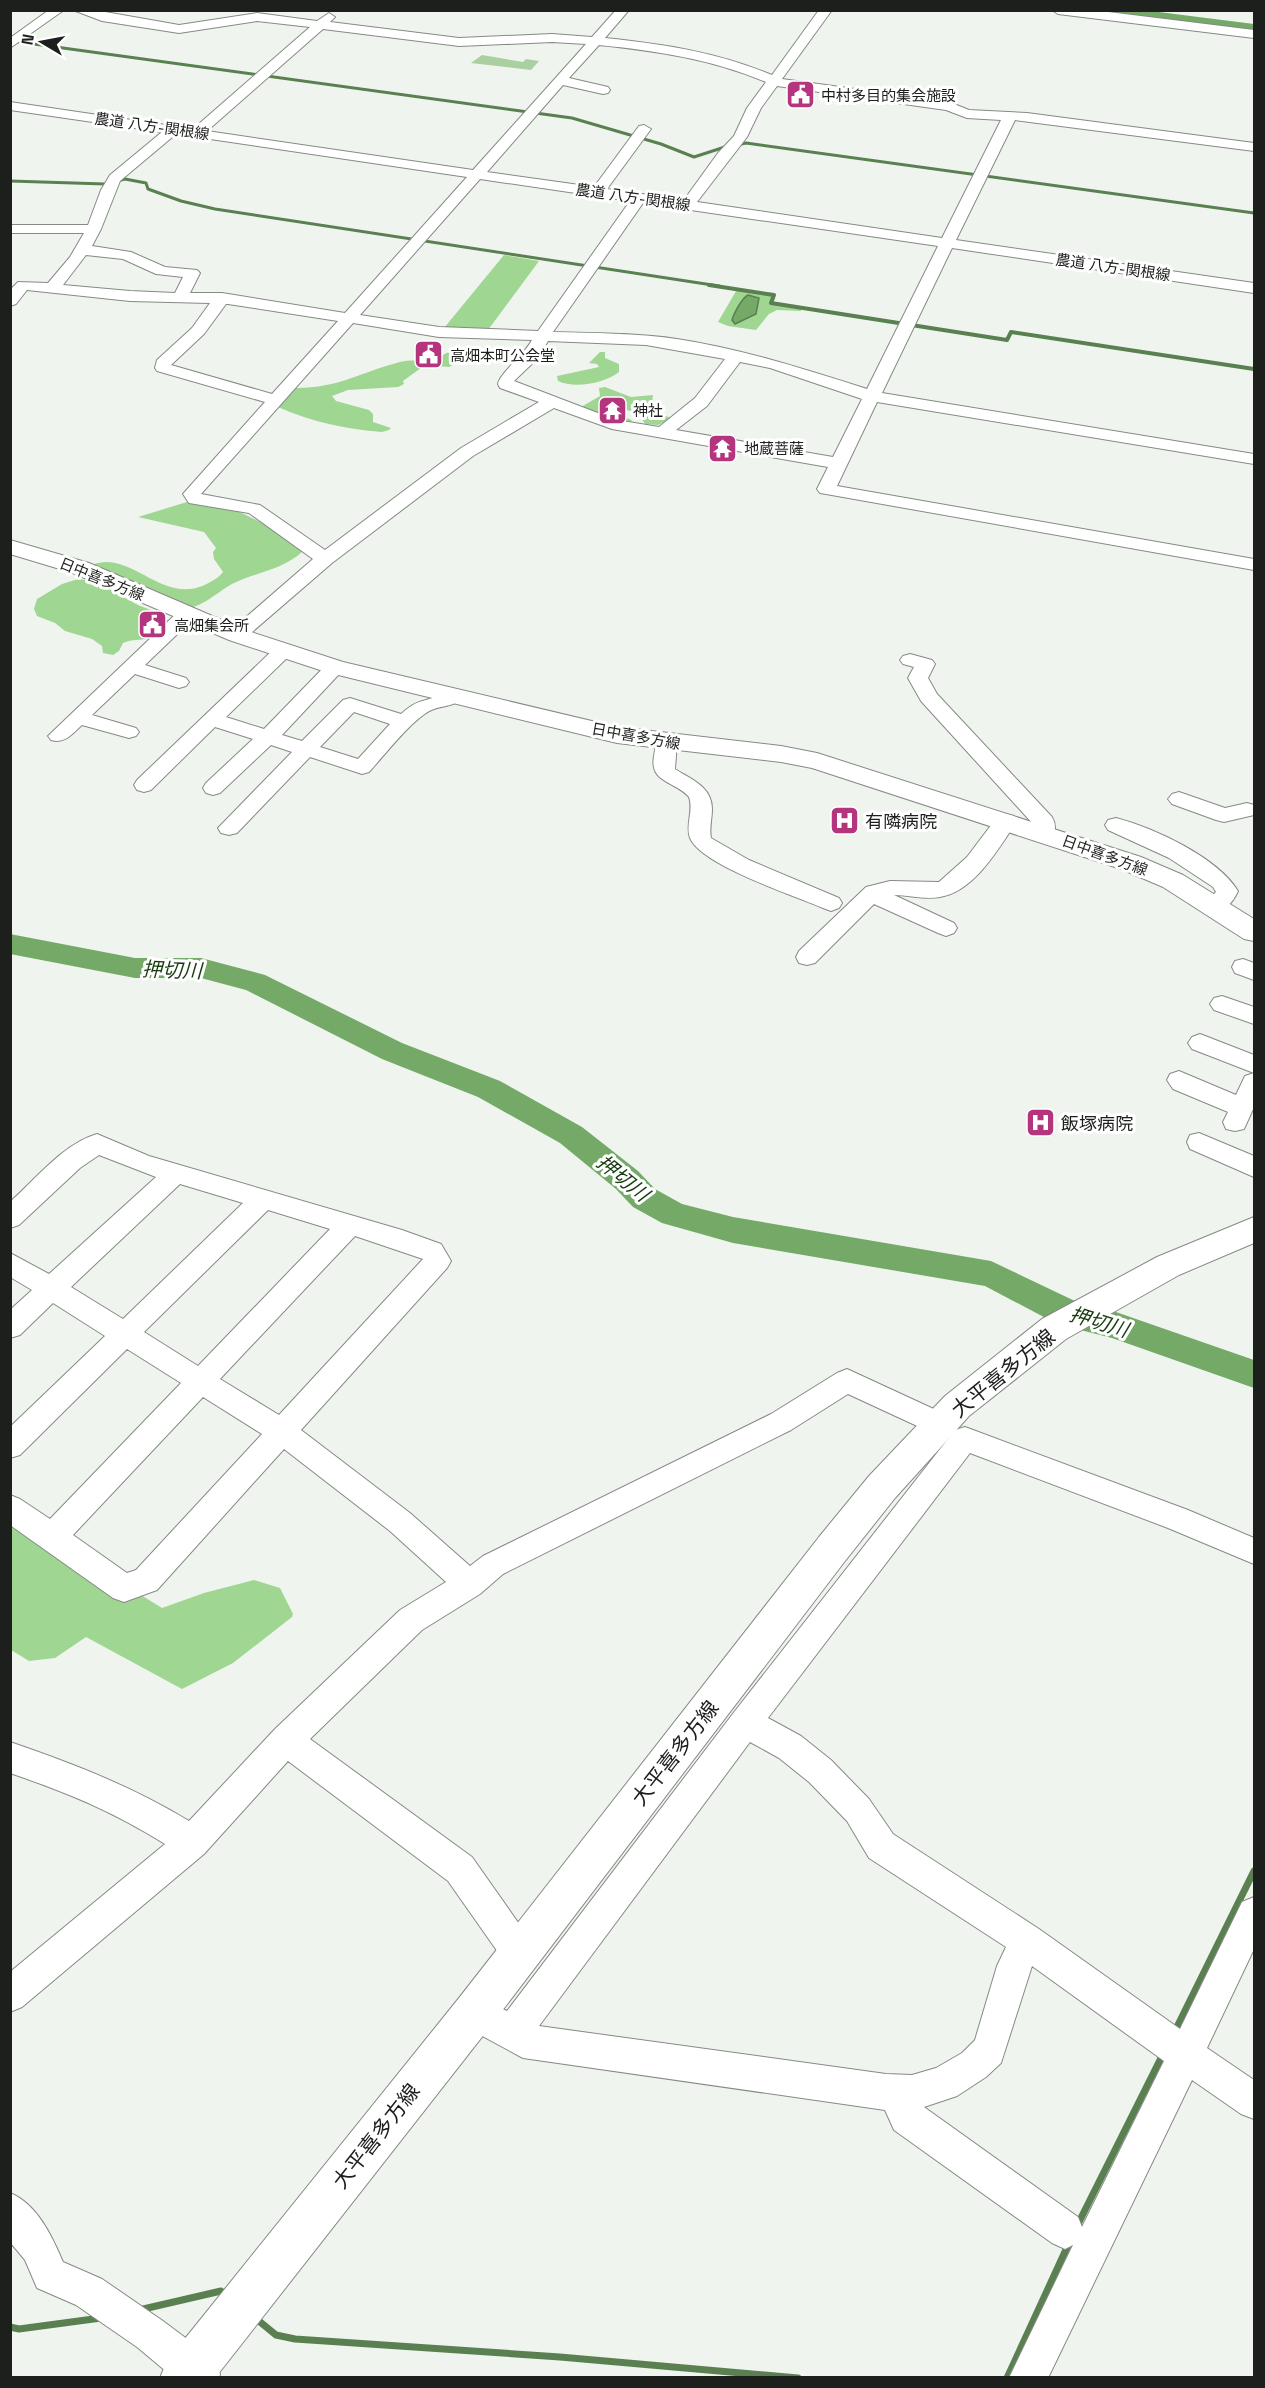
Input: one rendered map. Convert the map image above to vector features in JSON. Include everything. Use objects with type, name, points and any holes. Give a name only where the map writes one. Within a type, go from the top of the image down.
[{"type":"main road","name":"日中喜多方線","points":[[10,548],[81,568],[237,635],[335,667],[617,735],[808,759],[1044,833],[1131,863],[1173,881],[1254,932]]},
{"type":"main road","name":"大平喜多方線","points":[[194,2374],[882,1487],[949,1415],[1054,1329],[1168,1266],[1254,1230]]},
{"type":"street","points":[[10,44],[58,10]]},
{"type":"street","points":[[79,10],[102,17],[179,29],[257,17],[459,42],[552,38],[670,49],[707,57],[764,75],[775,82],[949,106],[967,114],[1010,116],[1254,147]]},
{"type":"street","points":[[196,133],[337,10]]},
{"type":"street","points":[[325,559],[254,509],[195,499],[192,494],[623,10]]},
{"type":"street","points":[[688,205],[723,156],[740,137],[754,108],[826,10]]},
{"type":"street","points":[[1058,10],[1254,34]]},
{"type":"street","points":[[560,81],[588,85],[603,90]]},
{"type":"street","name":"農道 八方-関根線","points":[[10,106],[1254,288]]},
{"type":"street","points":[[1010,116],[826,489],[1254,565]]},
{"type":"street","points":[[598,192],[644,129]]},
{"type":"street","points":[[53,287],[83,250],[94,229],[108,188],[115,178],[173,130]]},
{"type":"street","points":[[639,198],[543,335],[532,355],[505,382],[612,424],[838,463]]},
{"type":"street","points":[[10,229],[94,229]]},
{"type":"street","points":[[83,250],[120,253],[150,264],[161,271],[192,273],[181,297]]},
{"type":"street","points":[[10,301],[23,285],[106,294],[222,298],[439,332],[646,340],[678,344],[734,358],[798,370],[871,396],[1254,459]]},
{"type":"street","points":[[222,298],[198,331],[163,363],[163,368],[276,400]]},
{"type":"street","points":[[663,432],[701,402],[734,358]]},
{"type":"street","points":[[237,635],[325,559],[466,452],[552,402]]},
{"type":"street","points":[[58,736],[187,614]]},
{"type":"street","points":[[144,785],[283,651]]},
{"type":"street","points":[[910,660],[925,664],[918,678],[928,697],[1044,822],[1044,833]]},
{"type":"street","points":[[131,667],[179,682]]},
{"type":"street","points":[[213,788],[268,737],[335,667]]},
{"type":"street","points":[[213,720],[362,767],[424,705],[446,702],[453,696]]},
{"type":"street","points":[[229,828],[350,704],[405,722]]},
{"type":"street","points":[[77,717],[129,732]]},
{"type":"street","points":[[667,742],[663,764],[665,772],[693,789],[701,800],[700,838],[703,844],[722,855],[831,903]]},
{"type":"street","points":[[1179,799],[1224,815],[1245,809]]},
{"type":"street","points":[[807,957],[871,894],[885,887],[948,889],[955,884],[1006,821]]},
{"type":"street","points":[[1116,825],[1161,845],[1223,882],[1226,894],[1213,906]]},
{"type":"street","points":[[871,894],[946,928]]},
{"type":"street","points":[[1222,1004],[1254,1016]]},
{"type":"street","points":[[1200,1043],[1254,1064]]},
{"type":"street","points":[[1179,1080],[1238,1115],[1254,1082]]},
{"type":"street","points":[[1199,1142],[1254,1167]]},
{"type":"street","points":[[10,1218],[71,1161],[96,1143],[142,1162],[432,1251],[438,1261],[146,1580],[124,1588],[10,1508]]},
{"type":"street","points":[[10,1327],[177,1172]]},
{"type":"street","points":[[10,1446],[262,1200]]},
{"type":"street","points":[[52,1537],[349,1226]]},
{"type":"street","points":[[10,1263],[281,1431],[400,1522],[469,1584]]},
{"type":"street","points":[[10,1995],[192,1842],[286,1740],[411,1620],[469,1584],[493,1565],[686,1472],[781,1422],[847,1381],[949,1415]]},
{"type":"street","points":[[511,2034],[746,1722],[965,1439],[1178,1519],[1254,1551]]},
{"type":"street","points":[[746,1722],[790,1747],[820,1771],[858,1810],[881,1846],[1028,1941],[1254,2101]]},
{"type":"street","points":[[286,1740],[460,1869],[519,1953]]},
{"type":"street","points":[[10,1757],[84,1784],[137,1808],[192,1842]]},
{"type":"street","points":[[1028,2378],[1254,1914]]},
{"type":"street","points":[[474,2013],[523,2041],[912,2093],[944,2083],[974,2065],[989,2051],[1014,1966],[1028,1941]]},
{"type":"street","points":[[895,2092],[907,2117],[1065,2230]]},
{"type":"street","points":[[10,2211],[38,2247],[50,2275],[89,2292],[150,2334],[194,2374]]},
{"type":"shaded area","points":[[482,55],[523,62],[526,59],[539,61],[531,70],[471,63]]},
{"type":"shaded area","points":[[504,255],[539,261],[488,330],[444,328]]},
{"type":"shaded area","points":[[747,290],[775,294],[774,302],[801,307],[801,311],[777,310],[769,314],[756,330],[728,326],[718,322],[736,291]]},
{"type":"shaded area","points":[[748,295],[759,298],[756,314],[735,324],[732,320],[734,314]]},
{"type":"shaded area","points":[[449,352],[463,354],[463,359],[449,367],[425,365],[398,387],[348,390],[332,396],[336,401],[369,410],[373,414],[373,422],[391,428],[389,430],[382,432],[342,427],[303,417],[278,407],[296,388],[338,382],[400,362],[434,359]]},
{"type":"shaded area","points":[[600,352],[605,352],[605,358],[619,364],[619,372],[590,384],[573,385],[558,381],[557,376],[599,367],[597,364],[589,363]]},
{"type":"shaded area","points":[[605,387],[631,397],[653,395],[651,409],[658,414],[672,418],[658,425],[645,424],[639,414],[619,405],[601,407],[600,409],[607,415],[630,419],[632,421],[627,425],[581,407],[600,396],[599,388]]},
{"type":"shaded area","points":[[187,502],[221,506],[249,516],[303,551],[278,567],[232,584],[203,603],[184,609],[92,565],[107,562],[121,565],[164,585],[179,589],[195,588],[220,576],[223,572],[214,559],[213,552],[216,548],[204,532],[138,517]]},
{"type":"shaded area","points":[[78,579],[95,581],[138,605],[158,613],[144,620],[138,630],[157,637],[123,643],[119,651],[113,655],[103,653],[102,646],[92,639],[65,631],[55,623],[37,616],[34,609],[37,599],[62,584]]},
{"type":"shaded area","points":[[10,1514],[162,1608],[204,1593],[254,1580],[280,1588],[293,1614],[292,1617],[233,1663],[182,1689],[86,1637],[55,1658],[29,1661],[11,1650]]},
{"type":"waterway","points":[[1103,10],[1254,29]]},
{"type":"waterway","points":[[12,41],[572,118],[661,144],[694,157],[728,146]]},
{"type":"waterway","points":[[737,145],[746,143],[1254,213]]},
{"type":"waterway","points":[[10,181],[105,184],[125,179],[146,183],[148,189],[181,201],[215,209],[719,286]]},
{"type":"waterway","points":[[709,285],[774,295],[771,303],[1007,340],[1011,332],[1254,369]]},
{"type":"waterway","name":"押切川","points":[[10,944],[135,968],[201,968],[255,982],[392,1051],[489,1089],[571,1135],[627,1180],[644,1198],[673,1214],[733,1230],[991,1274],[1069,1314],[1113,1325],[1254,1374]]},
{"type":"waterway","points":[[1174,2033],[1254,1871]]},
{"type":"waterway","points":[[1077,2226],[1164,2052]]},
{"type":"waterway","points":[[1007,2378],[1069,2243]]},
{"type":"waterway","points":[[139,2310],[221,2291],[228,2296]]},
{"type":"waterway","points":[[254,2317],[276,2335],[295,2339],[560,2357],[798,2378]]},
{"type":"waterway","points":[[10,2327],[19,2329],[101,2318]]},
{"type":"place","name":"中村多目的集会施設","points":[[800,95]]},
{"type":"place","name":"高畑本町公会堂","points":[[429,355]]},
{"type":"place","name":"神社","points":[[612,410]]},
{"type":"place","name":"地蔵菩薩","points":[[723,448]]},
{"type":"place","name":"高畑集会所","points":[[153,625]]},
{"type":"place","name":"有隣病院","points":[[844,821]]},
{"type":"place","name":"飯塚病院","points":[[1040,1123]]}]
